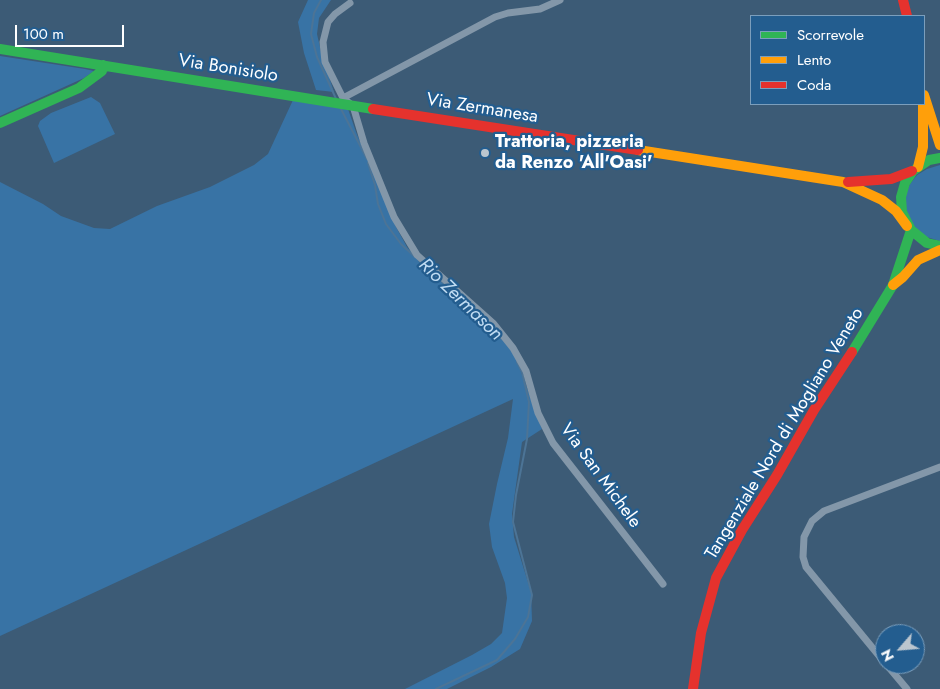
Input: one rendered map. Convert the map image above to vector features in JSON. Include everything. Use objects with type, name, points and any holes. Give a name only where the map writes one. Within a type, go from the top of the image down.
[{"type":"main road","points":[[903,0],[907,15]]},
{"type":"main road","name":"Via Bonisiolo","points":[[0,49],[332,103]]},
{"type":"main road","points":[[0,123],[79,88],[102,71],[103,65]]},
{"type":"main road","points":[[925,98],[940,145]]},
{"type":"main road","name":"Via Zermanesa","points":[[332,103],[843,182],[882,200],[896,211],[909,228],[927,243],[940,248]]},
{"type":"main road","points":[[909,228],[902,212],[901,197],[905,183],[915,169],[923,147],[923,105]]},
{"type":"main road","name":"Via Zermanesa","points":[[843,182],[891,179],[915,169],[929,160],[940,158]]},
{"type":"main road","name":"Tangenziale Nord di Mogliano Veneto","points":[[693,689],[700,633],[716,578],[742,530],[814,410],[865,333],[892,285],[909,228]]},
{"type":"main road","name":"Tangenziale Nord di Mogliano Veneto","points":[[892,285],[903,277],[918,260],[940,248]]},
{"type":"street","points":[[343,98],[495,17],[508,13],[540,9],[560,0]]},
{"type":"street","points":[[350,3],[334,14],[328,22],[323,42],[325,62],[343,98],[352,106]]},
{"type":"street","name":"Via San Michele","points":[[352,106],[364,143],[394,217],[409,243],[418,255],[493,323],[513,348],[526,371],[538,413],[554,443],[663,584]]},
{"type":"street","points":[[875,650],[806,567],[802,548],[807,528],[816,516],[824,511],[940,467]]},
{"type":"street","points":[[895,674],[907,689]]},
{"type":"shaded area","points":[[308,0],[331,0],[319,18],[317,34],[334,92],[316,90],[304,53],[298,22]]},
{"type":"shaded area","points":[[0,56],[94,71],[84,78],[0,116]]},
{"type":"shaded area","points":[[91,97],[100,103],[115,134],[54,163],[38,126],[40,121],[51,113]]},
{"type":"shaded area","points":[[293,100],[348,109],[396,227],[407,247],[421,264],[495,329],[517,361],[542,429],[522,442],[512,514],[514,537],[531,592],[532,621],[520,649],[491,667],[447,689],[405,689],[472,655],[491,644],[502,633],[507,598],[505,583],[492,547],[489,524],[508,438],[513,399],[0,636],[0,182],[43,204],[61,216],[94,228],[110,229],[157,206],[210,187],[254,165],[268,154]]},
{"type":"shaded area","points":[[940,165],[940,241],[923,236],[914,228],[905,207],[905,195],[917,175],[927,169]]},
{"type":"waterway","name":"Rio Zermason","points":[[321,0],[314,13],[311,34],[317,57],[337,101]]},
{"type":"waterway","name":"Rio Zermason","points":[[340,107],[367,159]]},
{"type":"waterway","name":"Rio Zermason","points":[[368,163],[375,185],[378,204],[386,224],[401,244],[415,257]]},
{"type":"waterway","name":"Rio Zermason","points":[[424,265],[502,339]]},
{"type":"waterway","name":"Rio Zermason","points":[[436,689],[497,660],[515,639],[528,617],[532,595],[513,522],[516,495],[527,439],[529,402],[522,372],[517,362]]},
{"type":"traffic: fast","points":[[0,49],[373,109]]},
{"type":"traffic: fast","points":[[0,123],[79,88],[102,71],[103,65]]},
{"type":"traffic: fast","points":[[940,158],[929,160],[913,171],[905,183],[901,197],[902,212],[911,230],[927,243],[940,246]]},
{"type":"traffic: fast","points":[[852,352],[893,285],[911,230]]},
{"type":"traffic: slow","points":[[925,98],[940,145]]},
{"type":"traffic: slow","points":[[918,167],[923,147],[923,105]]},
{"type":"traffic: slow","points":[[638,150],[843,182],[882,200],[896,211],[907,226]]},
{"type":"traffic: slow","points":[[893,285],[918,260],[940,250]]},
{"type":"traffic: jam","points":[[903,0],[907,15]]},
{"type":"traffic: jam","points":[[373,109],[638,150]]},
{"type":"traffic: jam","points":[[848,182],[891,179],[912,171]]},
{"type":"traffic: jam","points":[[693,689],[701,633],[716,578],[742,530],[777,475],[814,410],[852,352]]},
{"type":"place","name":"Trattoria, pizzeria da Renzo 'All'Oasi'","points":[[485,153]]}]
